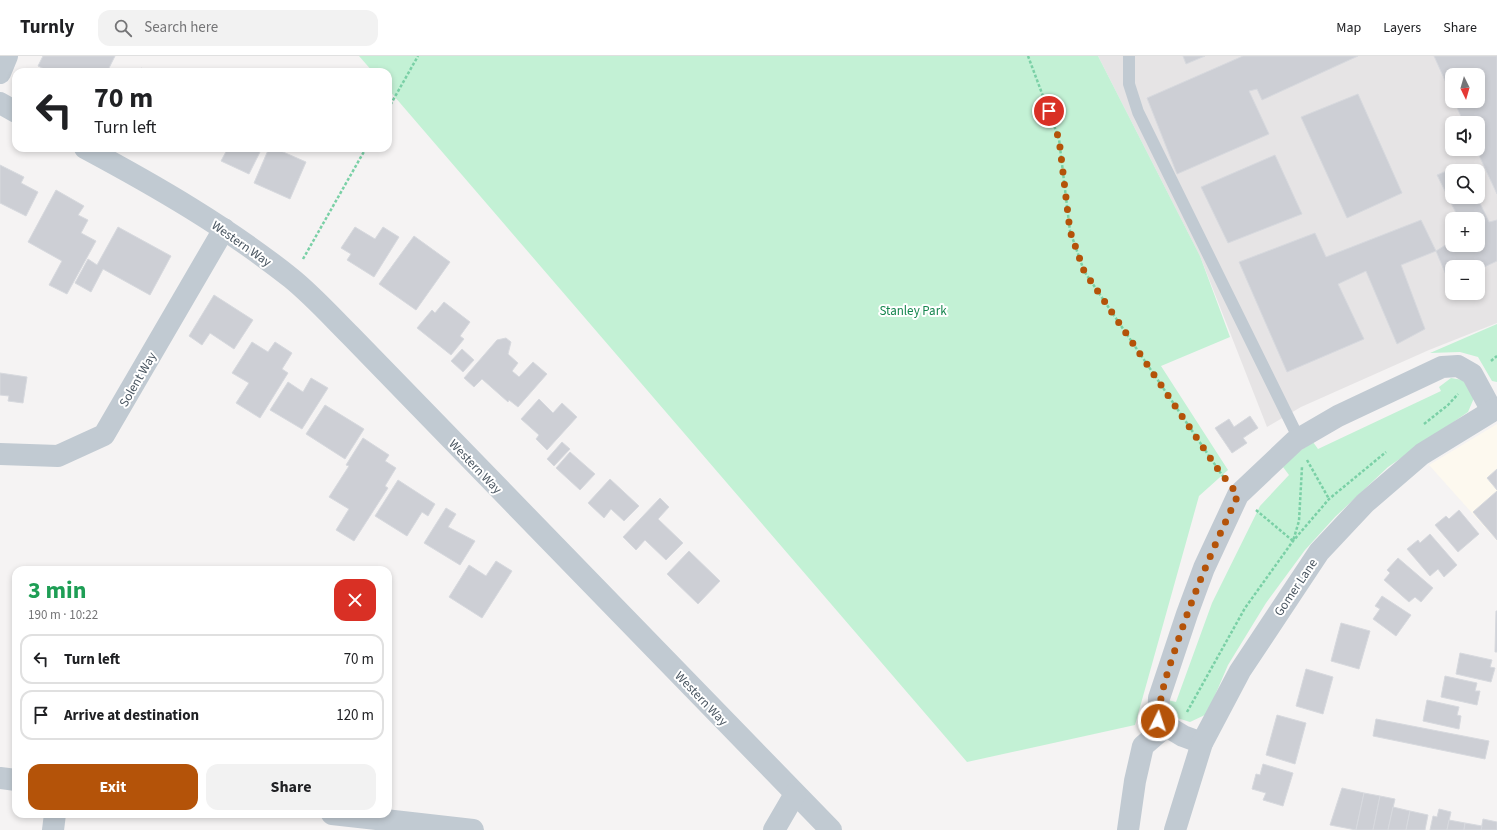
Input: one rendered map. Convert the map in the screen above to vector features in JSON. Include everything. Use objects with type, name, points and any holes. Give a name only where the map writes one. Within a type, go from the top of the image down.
[{"type":"street","points":[[0,73],[7,56]]},
{"type":"street","points":[[0,103],[12,110]]},
{"type":"street","name":"Western Way","points":[[92,152],[126,170],[224,229],[292,279],[350,335],[831,830]]},
{"type":"street","name":"Solent Way","points":[[0,454],[58,456],[104,435],[224,229]]},
{"type":"street","points":[[1202,743],[1165,727],[1158,721],[1159,698],[1204,568],[1238,495],[1297,440],[1338,416],[1442,367],[1458,366],[1472,374],[1495,410]]},
{"type":"street","name":"Gomer Lane","points":[[1175,830],[1202,743],[1240,671],[1319,552],[1365,503],[1422,454],[1495,410]]},
{"type":"street","points":[[1128,830],[1135,781],[1143,746],[1165,727]]},
{"type":"street","points":[[0,778],[12,780]]},
{"type":"street","points":[[774,830],[795,794]]},
{"type":"street","points":[[53,830],[54,818]]},
{"type":"street","points":[[367,818],[473,830]]},
{"type":"lane","points":[[1129,56],[1129,84],[1138,112],[1297,440]]},
{"type":"path","points":[[392,102],[418,56]]},
{"type":"path","points":[[1028,56],[1059,139],[1070,231],[1084,271],[1217,468],[1238,495],[1293,540],[1299,521],[1302,470],[1297,440]]},
{"type":"path","points":[[292,279],[364,152]]},
{"type":"path","points":[[1297,440],[1329,499]]},
{"type":"shaded area","points":[[1098,56],[1497,56],[1497,323],[1429,350],[1301,407],[1267,427],[1200,256]]},
{"type":"shaded area","points":[[1497,424],[1497,541],[1429,465]]},
{"type":"green space","name":"Stanley Park","points":[[359,56],[1098,56],[1200,256],[1230,337],[1161,366],[1228,470],[1199,496],[1135,725],[967,762],[392,94],[392,68],[370,68]]},
{"type":"green space","points":[[1497,324],[1497,382],[1492,381],[1478,357],[1460,352],[1430,353]]},
{"type":"green space","points":[[1451,378],[1463,380],[1474,398],[1468,412],[1388,467],[1335,517],[1305,550],[1266,603],[1228,665],[1207,714],[1190,722],[1174,717],[1168,700],[1176,702],[1212,603],[1260,506],[1289,475],[1283,467],[1291,457],[1313,442],[1318,449],[1441,391],[1439,387]]},
{"type":"building","points":[[43,56],[115,56],[109,68],[42,68],[38,66]]},
{"type":"building","points":[[1183,56],[1205,56],[1186,64]]},
{"type":"building","points":[[1243,56],[1358,56],[1262,100],[1257,89],[1249,91],[1269,134],[1177,174],[1147,98]]},
{"type":"building","points":[[1434,56],[1497,56],[1497,194],[1485,168],[1485,164],[1483,164],[1479,156],[1485,156],[1485,116],[1461,116],[1457,108],[1485,108],[1485,68],[1445,68],[1445,80]]},
{"type":"building","points":[[1358,94],[1402,193],[1347,218],[1301,117]]},
{"type":"building","points":[[226,152],[260,152],[249,174],[221,161]]},
{"type":"building","points":[[267,152],[283,152],[306,162],[290,199],[254,183]]},
{"type":"building","points":[[1275,155],[1302,214],[1228,243],[1201,187]]},
{"type":"building","points":[[0,165],[24,177],[21,183],[38,192],[26,216],[0,203]]},
{"type":"building","points":[[1445,172],[1445,191],[1437,175]]},
{"type":"building","points":[[56,190],[84,206],[78,215],[88,220],[81,233],[96,241],[67,294],[49,285],[62,261],[28,242]]},
{"type":"building","points":[[1452,204],[1480,204],[1484,212],[1456,212]]},
{"type":"building","points":[[1485,214],[1489,222],[1497,220],[1497,261],[1485,267],[1485,260],[1445,260],[1445,272],[1436,251],[1445,245],[1445,252],[1485,252]]},
{"type":"building","points":[[1421,220],[1436,251],[1401,265],[1425,329],[1397,344],[1366,271],[1338,284],[1364,339],[1287,372],[1239,262],[1315,233],[1326,257]]},
{"type":"building","points":[[118,227],[171,256],[150,295],[103,269],[91,292],[75,283],[88,259],[97,265]]},
{"type":"building","points":[[355,227],[375,239],[383,227],[399,237],[374,277],[347,260],[351,254],[341,248]]},
{"type":"building","points":[[414,236],[450,262],[416,310],[379,284]]},
{"type":"building","points":[[214,295],[253,320],[234,349],[210,333],[202,345],[189,336]]},
{"type":"building","points":[[444,302],[470,322],[460,336],[464,339],[451,355],[417,328],[432,310],[435,313]]},
{"type":"building","points":[[506,338],[511,342],[508,354],[518,363],[512,371],[519,377],[533,362],[547,374],[518,407],[509,400],[508,402],[482,379],[474,387],[464,378],[497,340]]},
{"type":"building","points":[[252,342],[268,352],[275,342],[292,353],[282,369],[288,373],[260,418],[236,403],[249,383],[232,373]]},
{"type":"building","points":[[462,349],[474,360],[463,372],[451,361]]},
{"type":"building","points":[[0,373],[27,377],[23,403],[8,401],[9,396],[0,395]]},
{"type":"building","points":[[311,378],[328,388],[302,429],[270,410],[288,382],[303,392]]},
{"type":"building","points":[[539,399],[553,413],[562,403],[577,417],[547,450],[536,439],[539,435],[521,419]]},
{"type":"building","points":[[325,405],[364,429],[345,459],[306,434]]},
{"type":"building","points":[[1250,416],[1258,428],[1243,438],[1247,443],[1232,453],[1215,428],[1229,419],[1234,427]]},
{"type":"building","points":[[363,438],[389,455],[385,461],[396,468],[385,486],[388,488],[354,541],[336,530],[349,509],[329,497],[349,466],[346,465]]},
{"type":"building","points":[[562,442],[570,449],[554,466],[547,459]]},
{"type":"building","points":[[570,452],[595,474],[580,490],[556,468]]},
{"type":"building","points":[[1497,469],[1497,490],[1487,478]]},
{"type":"building","points":[[610,479],[639,506],[624,521],[611,509],[604,518],[588,503]]},
{"type":"building","points":[[398,480],[435,504],[428,516],[422,512],[407,536],[375,516]]},
{"type":"building","points":[[1497,491],[1497,540],[1473,512]]},
{"type":"building","points":[[660,498],[669,507],[658,519],[683,543],[666,560],[645,540],[636,550],[623,537]]},
{"type":"building","points":[[446,508],[456,514],[448,527],[475,541],[460,565],[424,543]]},
{"type":"building","points":[[1459,510],[1479,534],[1458,552],[1435,525],[1446,516],[1449,519]]},
{"type":"building","points":[[1430,534],[1457,565],[1444,577],[1438,569],[1430,576],[1407,549],[1418,540],[1420,543]]},
{"type":"building","points":[[689,551],[720,581],[698,604],[667,574]]},
{"type":"building","points":[[1398,558],[1433,588],[1421,602],[1415,597],[1409,602],[1384,580],[1390,573],[1387,570]]},
{"type":"building","points":[[496,561],[512,571],[482,618],[449,597],[469,565],[486,576]]},
{"type":"building","points":[[1382,596],[1411,615],[1396,636],[1373,619],[1380,609],[1375,606]]},
{"type":"building","points":[[1496,611],[1497,652],[1495,652]]},
{"type":"building","points":[[1341,623],[1370,631],[1359,669],[1331,661]]},
{"type":"building","points":[[1460,653],[1492,660],[1490,667],[1495,668],[1491,682],[1456,674]]},
{"type":"building","points":[[1306,669],[1333,677],[1323,714],[1296,706]]},
{"type":"building","points":[[1445,676],[1477,683],[1475,691],[1480,691],[1477,705],[1441,697]]},
{"type":"building","points":[[1427,700],[1459,707],[1457,715],[1461,716],[1459,729],[1423,721]]},
{"type":"building","points":[[1277,715],[1306,723],[1295,764],[1266,755]]},
{"type":"building","points":[[1376,719],[1489,741],[1485,759],[1373,736]]},
{"type":"building","points":[[1263,764],[1293,773],[1283,806],[1263,800],[1266,793],[1252,789],[1256,774],[1260,775]]},
{"type":"building","points":[[1342,788],[1364,793],[1356,830],[1330,825]]},
{"type":"building","points":[[1364,793],[1380,796],[1373,830],[1356,830]]},
{"type":"building","points":[[1380,796],[1395,799],[1388,830],[1373,830]]},
{"type":"building","points":[[1393,807],[1410,811],[1406,830],[1388,830]]},
{"type":"building","points":[[1439,809],[1451,812],[1447,830],[1430,830],[1433,816],[1437,817]]},
{"type":"building","points":[[1410,811],[1428,815],[1425,830],[1406,830]]},
{"type":"building","points":[[1483,819],[1497,822],[1497,830],[1481,830]]},
{"type":"building","points":[[1449,820],[1465,823],[1464,830],[1447,830]]},
{"type":"building","points":[[1465,823],[1482,826],[1481,830],[1464,830]]},
{"type":"route","points":[[1049,111],[1059,139],[1070,231],[1084,271],[1217,468],[1238,495],[1204,568],[1186,614],[1159,698],[1158,721]]}]
